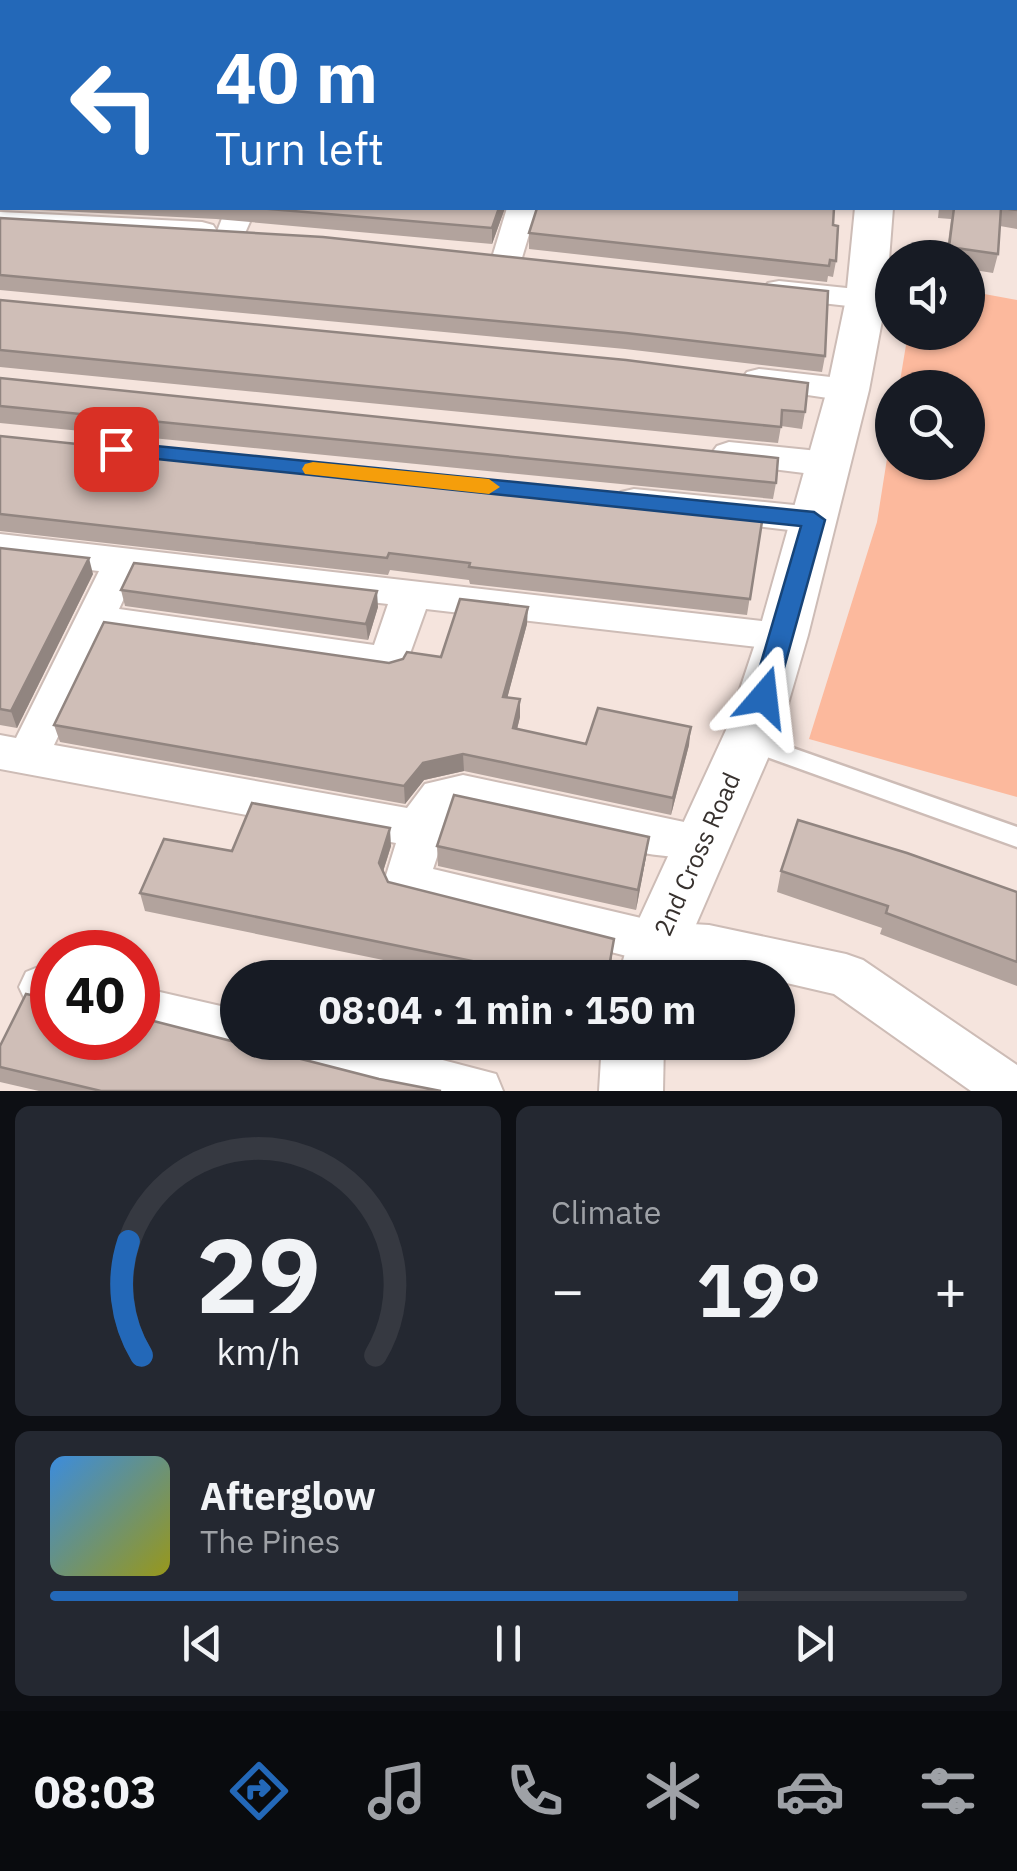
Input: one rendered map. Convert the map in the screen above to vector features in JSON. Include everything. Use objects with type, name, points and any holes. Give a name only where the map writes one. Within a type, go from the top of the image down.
[{"type":"street","points":[[506,261],[521,210]]},
{"type":"street","name":"2nd Cross Road","points":[[653,960],[748,741],[783,635],[848,390],[866,300],[874,210]]},
{"type":"street","points":[[0,221],[34,214],[236,221],[270,238]]},
{"type":"street","points":[[467,257],[544,265]]},
{"type":"street","points":[[752,287],[866,300]]},
{"type":"street","points":[[736,376],[848,390]]},
{"type":"street","points":[[691,450],[828,464]]},
{"type":"street","points":[[596,498],[814,520]]},
{"type":"street","points":[[0,547],[783,635]]},
{"type":"street","points":[[123,561],[95,620],[14,756],[421,829]]},
{"type":"street","points":[[95,620],[389,662],[411,593]]},
{"type":"street","points":[[701,842],[650,836],[463,793],[440,796],[428,810],[407,882],[653,960],[710,946],[776,960]]},
{"type":"street","points":[[795,964],[846,975],[1013,1091]]},
{"type":"street","points":[[160,1014],[220,1029]]},
{"type":"street","points":[[350,1060],[478,1091]]},
{"type":"street","points":[[631,1091],[632,1060]]},
{"type":"lane","points":[[748,741],[1017,838]]},
{"type":"shaded area","points":[[985,294],[1017,300],[1017,797],[809,739],[877,522],[884,480],[985,480],[985,370],[902,370],[905,350],[985,350]]},
{"type":"building","points":[[281,210],[498,210],[492,228]]},
{"type":"building","points":[[536,210],[834,210],[833,225],[838,226],[836,261],[830,260],[829,266],[529,233]]},
{"type":"building","points":[[954,210],[1001,210],[998,254],[985,252],[985,240],[950,240]]},
{"type":"building","points":[[0,218],[323,237],[828,291],[825,356],[626,333],[0,275]]},
{"type":"building","points":[[0,300],[626,360],[808,383],[805,412],[782,410],[781,427],[0,350]]},
{"type":"building","points":[[0,378],[778,458],[776,483],[0,406]]},
{"type":"building","points":[[0,436],[763,515],[750,599],[469,567],[470,563],[389,553],[387,558],[0,514]]},
{"type":"building","points":[[0,548],[89,558],[11,711],[0,709]]},
{"type":"building","points":[[134,563],[377,591],[366,624],[121,590]]},
{"type":"building","points":[[460,599],[528,607],[503,697],[520,699],[513,728],[586,744],[598,708],[691,727],[673,798],[463,754],[423,763],[404,786],[54,725],[104,622],[389,663],[403,659],[407,652],[441,657]]},
{"type":"building","points":[[454,795],[649,837],[638,890],[437,846]]},
{"type":"building","points":[[252,803],[390,828],[379,863],[388,882],[614,939],[610,960],[467,960],[140,893],[164,839],[232,851]]},
{"type":"building","points":[[798,820],[1017,892],[1017,962],[886,913],[888,906],[781,871]]},
{"type":"building","points":[[26,994],[30,995],[30,1060],[160,1060],[160,1023],[220,1038],[220,1060],[305,1060],[441,1091],[101,1091],[0,1067],[0,1046]]},
{"type":"slow traffic","points":[[313,469],[489,487]]},
{"type":"route","points":[[116,449],[814,520],[764,697]]}]
